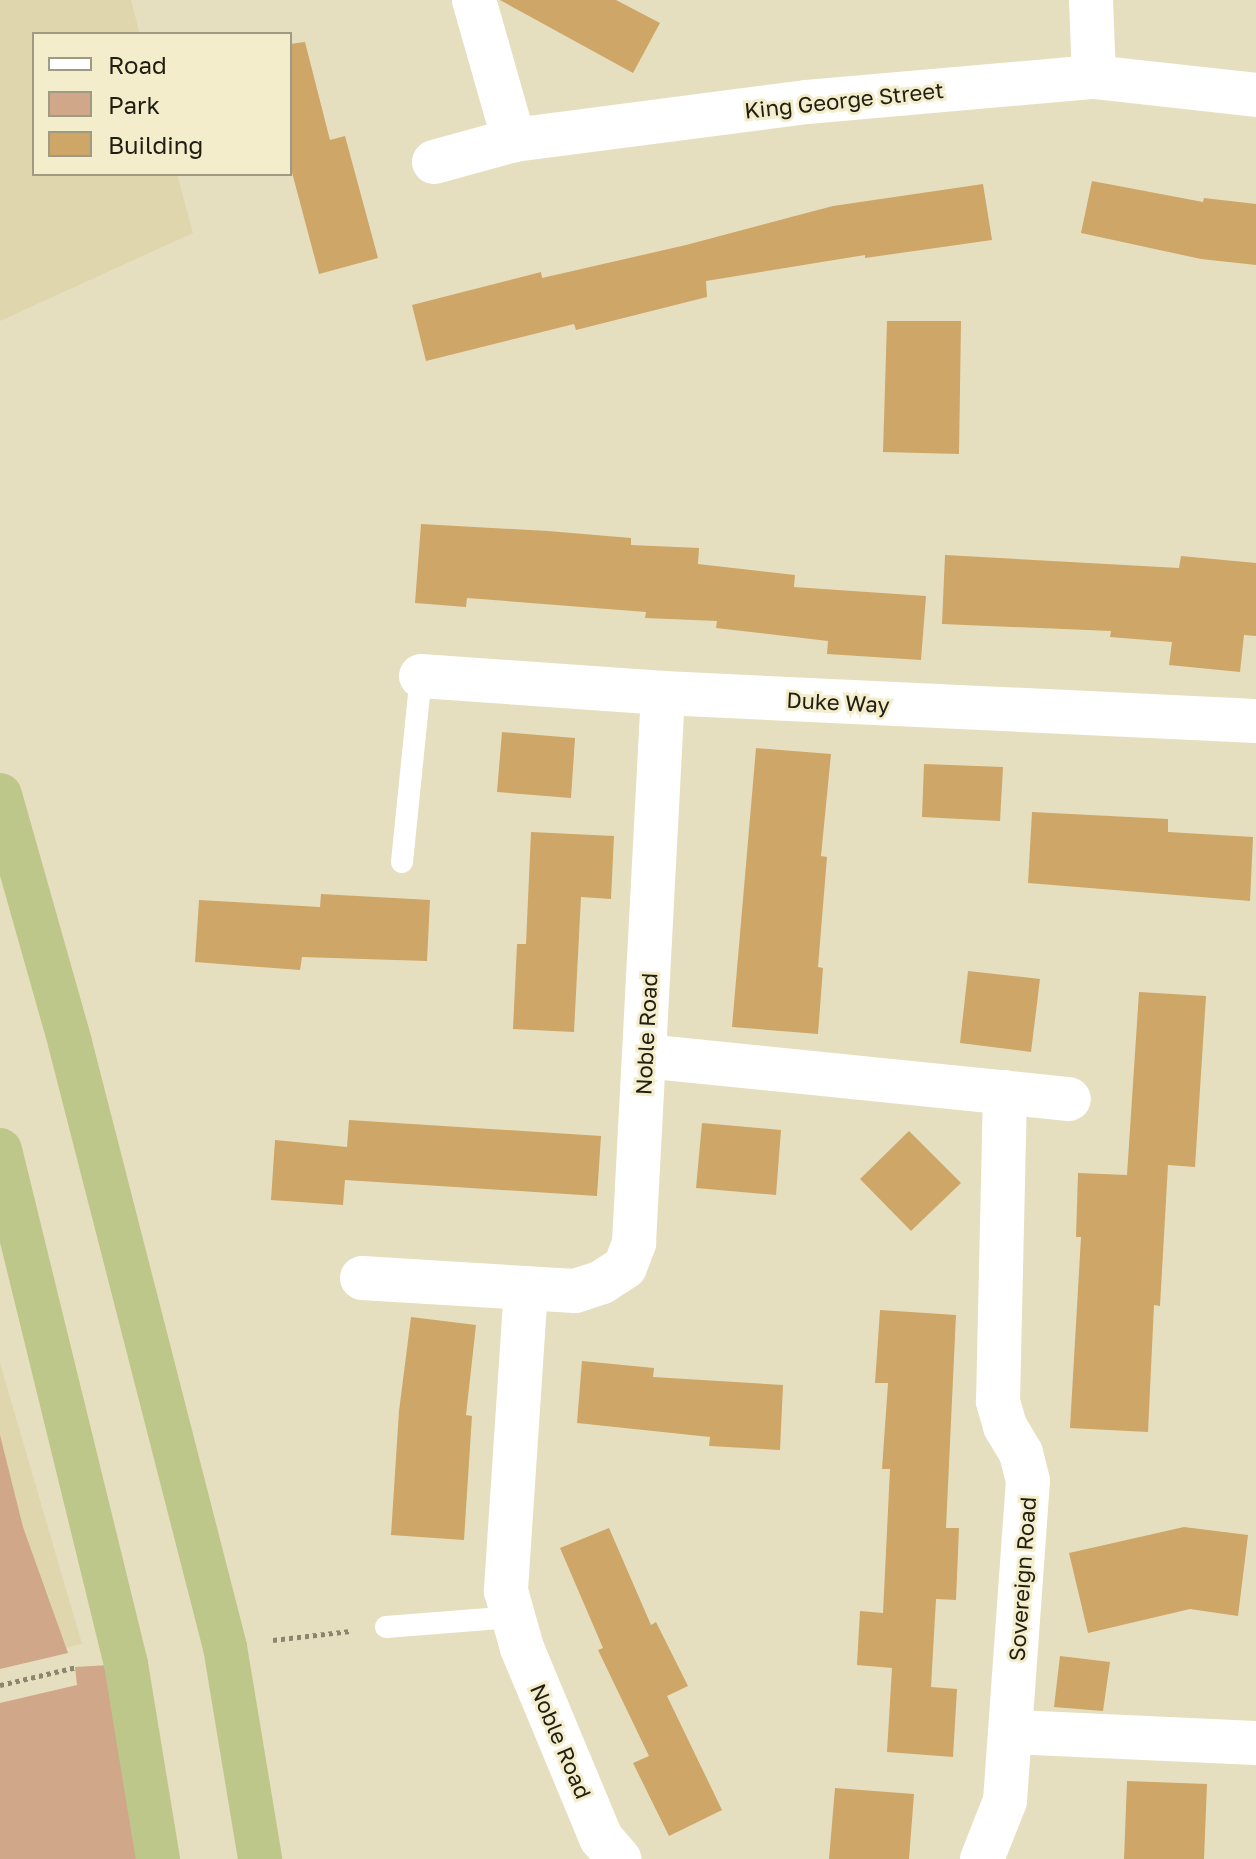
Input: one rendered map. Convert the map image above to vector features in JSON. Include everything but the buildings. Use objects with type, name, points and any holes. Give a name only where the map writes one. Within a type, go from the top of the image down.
[{"type":"highway","points":[[0,795],[70,1043],[225,1647],[260,1859]]},
{"type":"highway","points":[[0,1150],[126,1664],[158,1859]]},
{"type":"street","points":[[474,0],[514,140]]},
{"type":"street","points":[[1091,0],[1094,77]]},
{"type":"street","name":"King George Street","points":[[434,162],[514,140],[807,102],[1094,77],[1256,95]]},
{"type":"street","name":"Duke Way","points":[[421,676],[663,693],[1256,721]]},
{"type":"street","name":"Noble Road","points":[[362,1278],[575,1291],[602,1282],[625,1267],[634,1243],[663,693]]},
{"type":"street","points":[[645,1056],[1069,1099]]},
{"type":"street","name":"Sovereign Road","points":[[1005,1092],[998,1401],[1005,1426],[1021,1453],[1028,1481],[1013,1732]]},
{"type":"street","name":"Noble Road","points":[[526,1288],[506,1591],[522,1648],[601,1838],[619,1859]]},
{"type":"street","points":[[982,1859],[1005,1801],[1013,1732],[1256,1743]]},
{"type":"lane","points":[[402,862],[421,676]]},
{"type":"lane","points":[[386,1627],[513,1617]]},
{"type":"path","points":[[0,1685],[75,1667],[126,1664]]},
{"type":"shaded area","points":[[0,0],[131,0],[139,32],[32,32],[32,176],[178,176],[193,233],[0,321]]},
{"type":"shaded area","points":[[0,1363],[82,1644],[0,1664]]},
{"type":"green space","points":[[0,1435],[23,1527],[68,1653],[0,1669]]},
{"type":"green space","points":[[126,1664],[158,1859],[0,1859],[0,1703],[77,1685],[75,1667]]}]
